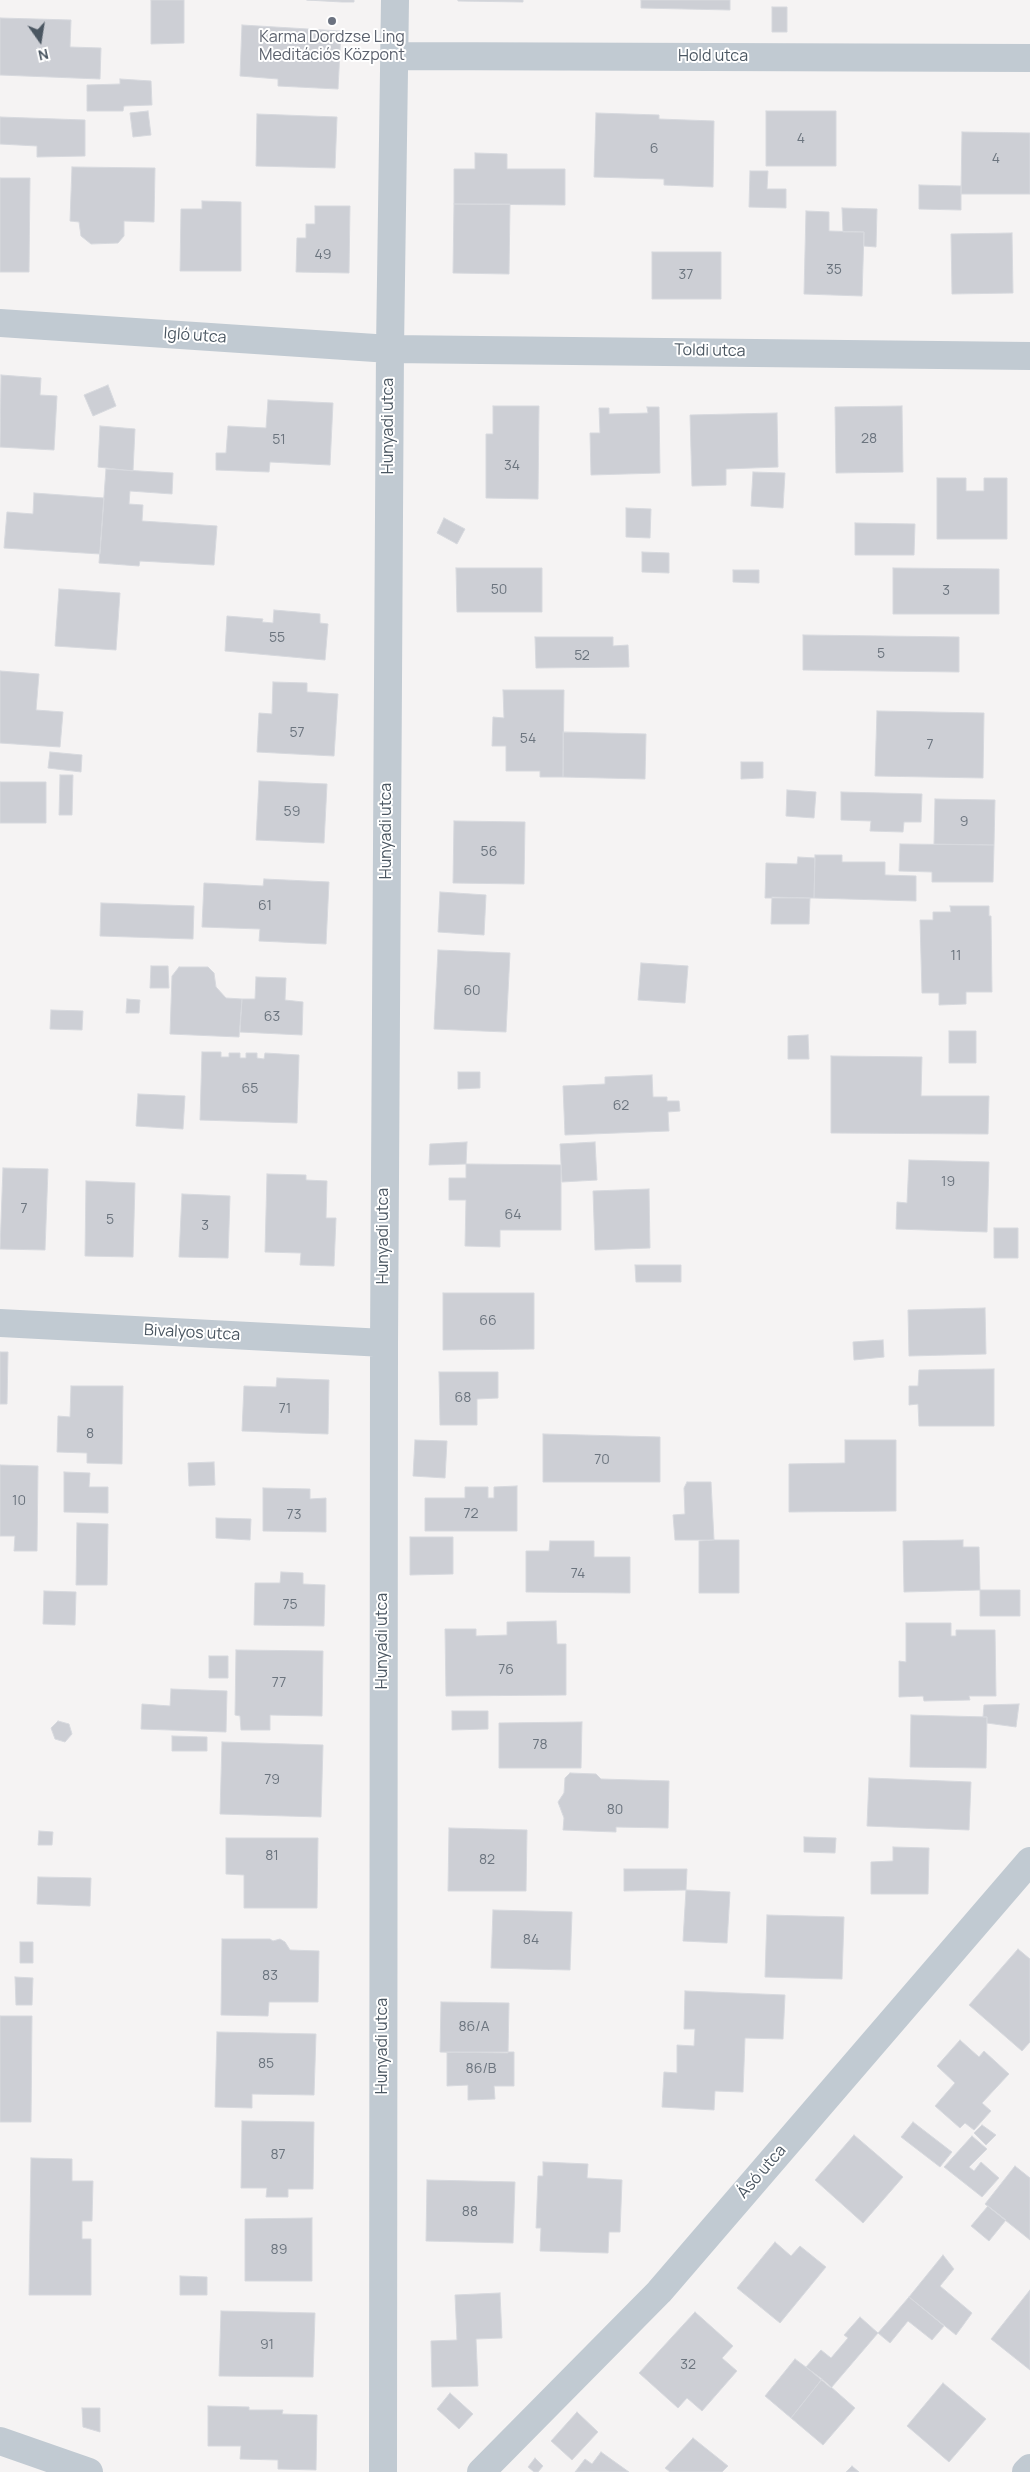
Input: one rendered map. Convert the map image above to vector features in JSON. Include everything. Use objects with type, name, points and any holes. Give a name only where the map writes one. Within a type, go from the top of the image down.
[{"type":"street","name":"Hunyadi utca","points":[[383,2472],[384,1343],[390,349],[395,0]]},
{"type":"street","name":"Hold utca","points":[[395,56],[1030,58]]},
{"type":"street","name":"Igló utca","points":[[0,323],[390,349]]},
{"type":"street","name":"Toldi utca","points":[[390,349],[1030,356]]},
{"type":"street","name":"Bivalyos utca","points":[[0,1323],[384,1343]]},
{"type":"street","name":"Ásó utca","points":[[482,2472],[659,2292],[1030,1861]]},
{"type":"street","points":[[0,2442],[90,2472]]},
{"type":"street","points":[[1026,2472],[1030,2468]]},
{"type":"building","points":[[151,0],[184,0],[184,43],[151,44]]},
{"type":"building","points":[[307,0],[354,0],[354,2],[342,2]]},
{"type":"building","points":[[523,0],[523,2],[458,1]]},
{"type":"building","points":[[641,0],[730,0],[730,10],[641,8]]},
{"type":"building","points":[[772,7],[787,7],[787,32],[772,32]]},
{"type":"building","points":[[0,18],[71,20],[70,47],[101,48],[100,79],[0,75]]},
{"type":"building","points":[[242,25],[341,31],[338,89],[278,86],[278,79],[240,76]]},
{"type":"building","points":[[120,79],[151,81],[152,105],[124,106],[123,111],[87,111],[87,85],[120,84]]},
{"type":"building","points":[[148,111],[151,135],[133,137],[130,113]]},
{"type":"building","points":[[766,111],[836,111],[836,166],[766,166]]},
{"type":"building","points":[[596,113],[659,115],[659,119],[714,121],[713,187],[664,185],[664,179],[594,177]]},
{"type":"building","points":[[257,114],[337,117],[335,168],[256,166]]},
{"type":"building","points":[[0,117],[85,120],[85,156],[37,157],[37,146],[0,144]]},
{"type":"building","points":[[962,132],[1030,133],[1030,194],[961,194]]},
{"type":"building","points":[[475,153],[507,154],[507,169],[565,169],[565,205],[454,204],[454,169],[475,169]]},
{"type":"building","points":[[72,167],[155,168],[154,222],[124,221],[124,236],[118,243],[91,244],[81,236],[79,222],[70,221]]},
{"type":"building","points":[[750,171],[768,171],[767,189],[786,189],[786,208],[749,207]]},
{"type":"building","points":[[0,178],[30,178],[29,272],[0,272]]},
{"type":"building","points":[[919,185],[961,186],[961,210],[919,209]]},
{"type":"building","points":[[202,201],[241,202],[241,271],[180,271],[181,209],[202,209]]},
{"type":"building","points":[[454,204],[510,204],[509,274],[453,273]]},
{"type":"building","points":[[315,206],[350,206],[349,273],[296,272],[297,238],[306,238],[306,224],[315,224]]},
{"type":"building","points":[[842,208],[877,209],[876,247],[864,246],[864,232],[843,232]]},
{"type":"building","points":[[806,211],[829,212],[829,231],[864,232],[862,296],[804,294]]},
{"type":"building","points":[[1012,233],[1013,293],[952,294],[951,234]]},
{"type":"building","points":[[652,252],[721,252],[721,299],[652,299]]},
{"type":"building","points":[[1,375],[41,378],[40,395],[57,396],[54,450],[0,447]]},
{"type":"building","points":[[108,385],[116,406],[93,416],[84,395]]},
{"type":"building","points":[[268,400],[333,403],[330,465],[270,462],[269,472],[216,470],[216,453],[226,453],[228,426],[266,428]]},
{"type":"building","points":[[493,406],[539,406],[538,499],[486,498],[486,434],[493,434]]},
{"type":"building","points":[[902,406],[903,472],[836,473],[835,407]]},
{"type":"building","points":[[647,407],[659,407],[660,473],[591,475],[590,433],[600,433],[599,408],[609,408],[609,414],[648,413]]},
{"type":"building","points":[[777,413],[778,467],[726,469],[726,485],[692,486],[690,415]]},
{"type":"building","points":[[100,426],[135,429],[133,471],[98,467]]},
{"type":"building","points":[[106,469],[173,473],[172,494],[130,491],[129,504],[143,505],[142,521],[217,526],[214,565],[140,561],[139,566],[99,563]]},
{"type":"building","points":[[753,472],[785,473],[783,508],[751,506]]},
{"type":"building","points":[[937,478],[966,478],[966,491],[984,491],[984,478],[1007,478],[1007,539],[937,539]]},
{"type":"building","points":[[34,493],[104,498],[100,554],[4,548],[7,512],[33,514]]},
{"type":"building","points":[[626,508],[651,509],[650,538],[626,537]]},
{"type":"building","points":[[444,518],[465,529],[457,544],[437,533]]},
{"type":"building","points":[[855,523],[915,524],[914,555],[855,555]]},
{"type":"building","points":[[642,552],[669,553],[669,573],[642,572]]},
{"type":"building","points":[[456,568],[542,568],[542,612],[457,612]]},
{"type":"building","points":[[893,568],[999,569],[999,614],[893,614]]},
{"type":"building","points":[[733,570],[759,570],[759,583],[733,582]]},
{"type":"building","points":[[59,589],[120,593],[116,650],[55,646]]},
{"type":"building","points":[[274,610],[320,614],[320,623],[328,624],[325,660],[225,651],[227,616],[263,619],[262,622],[273,623]]},
{"type":"building","points":[[803,635],[959,637],[959,672],[803,670]]},
{"type":"building","points":[[535,637],[613,637],[613,646],[628,645],[629,667],[536,668]]},
{"type":"building","points":[[0,671],[39,674],[36,710],[63,712],[60,747],[0,743]]},
{"type":"building","points":[[273,682],[307,683],[307,692],[338,694],[334,756],[257,752],[259,713],[272,714]]},
{"type":"building","points":[[503,690],[564,690],[563,777],[540,777],[540,771],[506,771],[506,746],[492,746],[493,717],[504,718]]},
{"type":"building","points":[[877,711],[984,713],[983,778],[875,776]]},
{"type":"building","points":[[563,732],[646,734],[645,779],[563,777]]},
{"type":"building","points":[[50,752],[82,755],[81,772],[48,768]]},
{"type":"building","points":[[741,762],[763,762],[763,778],[741,779]]},
{"type":"building","points":[[60,775],[73,775],[72,815],[59,815]]},
{"type":"building","points":[[259,781],[327,784],[324,843],[256,840]]},
{"type":"building","points":[[0,782],[46,782],[46,823],[0,823]]},
{"type":"building","points":[[787,790],[816,792],[814,818],[786,816]]},
{"type":"building","points":[[841,792],[922,794],[921,822],[904,822],[903,832],[870,831],[871,821],[841,820]]},
{"type":"building","points":[[935,799],[995,800],[994,845],[934,844]]},
{"type":"building","points":[[454,821],[525,822],[524,884],[453,883]]},
{"type":"building","points":[[900,844],[994,845],[993,882],[932,882],[932,872],[899,871]]},
{"type":"building","points":[[815,855],[842,855],[842,862],[885,862],[885,875],[916,876],[916,901],[814,898]]},
{"type":"building","points":[[798,857],[815,858],[814,898],[765,898],[766,863],[797,864]]},
{"type":"building","points":[[264,879],[329,882],[326,944],[259,941],[260,929],[202,927],[204,883],[263,886]]},
{"type":"building","points":[[440,892],[486,895],[484,935],[438,932]]},
{"type":"building","points":[[772,897],[810,898],[809,924],[771,924]]},
{"type":"building","points":[[101,903],[194,906],[193,939],[100,936]]},
{"type":"building","points":[[950,906],[989,906],[989,916],[991,916],[992,992],[966,992],[966,1004],[939,1005],[939,993],[922,993],[920,920],[933,920],[933,912],[951,912]]},
{"type":"building","points":[[438,950],[510,953],[506,1032],[434,1029]]},
{"type":"building","points":[[641,963],[688,966],[685,1003],[638,1000]]},
{"type":"building","points":[[151,966],[168,966],[169,988],[150,988]]},
{"type":"building","points":[[179,967],[208,967],[214,973],[216,987],[226,998],[242,999],[239,1037],[170,1034],[172,976]]},
{"type":"building","points":[[256,977],[286,978],[285,1000],[303,1002],[302,1035],[240,1032],[242,999],[255,999]]},
{"type":"building","points":[[127,999],[140,1000],[139,1013],[126,1013]]},
{"type":"building","points":[[51,1010],[83,1011],[82,1030],[50,1029]]},
{"type":"building","points":[[949,1031],[976,1031],[976,1063],[949,1063]]},
{"type":"building","points":[[808,1035],[809,1059],[788,1059],[788,1036]]},
{"type":"building","points":[[202,1052],[221,1052],[221,1057],[229,1057],[229,1053],[240,1053],[240,1058],[246,1058],[246,1053],[257,1053],[257,1058],[264,1059],[265,1053],[299,1055],[297,1123],[200,1120]]},
{"type":"building","points":[[831,1056],[922,1057],[921,1096],[989,1096],[988,1134],[831,1133]]},
{"type":"building","points":[[458,1072],[480,1072],[480,1088],[458,1089]]},
{"type":"building","points":[[652,1075],[653,1097],[667,1097],[667,1101],[679,1101],[680,1111],[668,1112],[669,1131],[565,1135],[563,1086],[605,1084],[605,1077]]},
{"type":"building","points":[[138,1094],[185,1096],[183,1129],[136,1126]]},
{"type":"building","points":[[467,1142],[466,1164],[429,1165],[430,1144]]},
{"type":"building","points":[[595,1142],[597,1180],[562,1182],[560,1144]]},
{"type":"building","points":[[909,1160],[989,1162],[987,1232],[896,1229],[897,1202],[907,1203]]},
{"type":"building","points":[[466,1164],[561,1165],[561,1230],[500,1230],[500,1247],[465,1246],[466,1200],[449,1200],[449,1178],[466,1178]]},
{"type":"building","points":[[3,1168],[48,1169],[45,1250],[0,1249]]},
{"type":"building","points":[[267,1174],[306,1175],[306,1180],[327,1181],[326,1218],[336,1218],[334,1266],[300,1265],[301,1253],[265,1252]]},
{"type":"building","points":[[86,1181],[135,1183],[133,1257],[85,1256]]},
{"type":"building","points":[[649,1189],[650,1248],[595,1250],[593,1191]]},
{"type":"building","points":[[182,1194],[230,1196],[228,1258],[179,1257]]},
{"type":"building","points":[[994,1228],[1018,1228],[1018,1258],[994,1258]]},
{"type":"building","points":[[635,1265],[681,1265],[681,1282],[636,1282]]},
{"type":"building","points":[[443,1293],[534,1293],[534,1349],[443,1350]]},
{"type":"building","points":[[985,1308],[986,1354],[909,1356],[908,1310]]},
{"type":"building","points":[[883,1340],[884,1357],[854,1360],[853,1342]]},
{"type":"building","points":[[0,1352],[8,1352],[7,1404],[0,1404]]},
{"type":"building","points":[[994,1369],[994,1426],[919,1426],[918,1404],[909,1405],[909,1386],[918,1386],[919,1370]]},
{"type":"building","points":[[439,1372],[498,1372],[498,1398],[477,1399],[477,1425],[440,1425]]},
{"type":"building","points":[[277,1378],[329,1380],[328,1434],[242,1431],[244,1386],[276,1387]]},
{"type":"building","points":[[71,1386],[123,1386],[122,1464],[87,1463],[87,1453],[57,1452],[58,1416],[70,1417]]},
{"type":"building","points":[[543,1434],[660,1437],[660,1482],[543,1482]]},
{"type":"building","points":[[415,1440],[447,1441],[445,1478],[413,1476]]},
{"type":"building","points":[[845,1440],[896,1440],[896,1511],[789,1512],[789,1464],[845,1463]]},
{"type":"building","points":[[214,1462],[215,1485],[189,1486],[188,1463]]},
{"type":"building","points":[[0,1465],[38,1466],[37,1551],[14,1551],[15,1536],[0,1536]]},
{"type":"building","points":[[64,1472],[90,1473],[89,1487],[108,1487],[108,1513],[64,1512]]},
{"type":"building","points":[[687,1482],[711,1482],[714,1540],[675,1540],[673,1515],[685,1514],[684,1488]]},
{"type":"building","points":[[517,1486],[517,1531],[425,1531],[425,1498],[465,1498],[465,1487],[488,1487],[488,1498],[494,1498],[494,1487]]},
{"type":"building","points":[[263,1488],[310,1489],[310,1499],[326,1498],[326,1532],[263,1531]]},
{"type":"building","points":[[216,1518],[251,1519],[250,1540],[216,1538]]},
{"type":"building","points":[[77,1523],[108,1524],[107,1585],[76,1585]]},
{"type":"building","points":[[410,1537],[453,1537],[453,1574],[410,1575]]},
{"type":"building","points":[[739,1540],[739,1593],[699,1593],[699,1541]]},
{"type":"building","points":[[963,1540],[963,1547],[979,1547],[980,1590],[904,1592],[903,1541]]},
{"type":"building","points":[[550,1541],[594,1541],[594,1557],[630,1557],[630,1593],[526,1592],[526,1551],[549,1551]]},
{"type":"building","points":[[281,1572],[303,1573],[303,1584],[325,1585],[324,1626],[254,1625],[255,1583],[280,1583]]},
{"type":"building","points":[[980,1590],[1020,1590],[1020,1616],[980,1616]]},
{"type":"building","points":[[44,1591],[76,1592],[75,1625],[43,1624]]},
{"type":"building","points":[[556,1621],[557,1644],[566,1644],[566,1695],[446,1696],[445,1629],[476,1629],[476,1636],[507,1635],[507,1622]]},
{"type":"building","points":[[906,1623],[951,1623],[951,1636],[956,1636],[956,1630],[995,1630],[996,1696],[969,1696],[970,1700],[924,1701],[923,1696],[899,1697],[899,1661],[906,1662]]},
{"type":"building","points":[[236,1650],[323,1651],[322,1716],[270,1715],[270,1730],[241,1730],[240,1716],[235,1715]]},
{"type":"building","points":[[209,1656],[228,1656],[228,1678],[209,1678]]},
{"type":"building","points":[[171,1689],[227,1691],[226,1732],[141,1729],[142,1704],[170,1706]]},
{"type":"building","points":[[1019,1704],[1016,1727],[987,1723],[987,1717],[983,1717],[984,1705]]},
{"type":"building","points":[[452,1711],[488,1711],[488,1729],[452,1730]]},
{"type":"building","points":[[911,1715],[987,1717],[986,1768],[910,1767]]},
{"type":"building","points":[[58,1721],[69,1724],[72,1734],[65,1742],[55,1739],[51,1728]]},
{"type":"building","points":[[582,1722],[581,1768],[499,1768],[499,1723]]},
{"type":"building","points":[[172,1736],[207,1737],[207,1751],[172,1751]]},
{"type":"building","points":[[222,1742],[323,1745],[321,1817],[220,1814]]},
{"type":"building","points":[[570,1773],[596,1774],[601,1779],[669,1781],[668,1828],[616,1827],[616,1832],[563,1830],[564,1818],[558,1802],[564,1793],[565,1778]]},
{"type":"building","points":[[869,1778],[971,1782],[969,1830],[867,1826]]},
{"type":"building","points":[[449,1828],[527,1830],[526,1891],[448,1891]]},
{"type":"building","points":[[39,1831],[53,1832],[52,1845],[38,1845]]},
{"type":"building","points":[[804,1837],[836,1838],[835,1853],[804,1852]]},
{"type":"building","points":[[226,1838],[318,1838],[317,1908],[244,1908],[244,1875],[226,1874]]},
{"type":"building","points":[[893,1847],[929,1848],[928,1894],[871,1894],[871,1862],[893,1861]]},
{"type":"building","points":[[624,1869],[687,1869],[686,1890],[624,1891]]},
{"type":"building","points":[[38,1877],[91,1878],[90,1906],[37,1904]]},
{"type":"building","points":[[686,1890],[730,1892],[727,1943],[683,1941]]},
{"type":"building","points":[[493,1910],[572,1912],[570,1970],[491,1968]]},
{"type":"building","points":[[767,1915],[844,1917],[842,1979],[765,1977]]},
{"type":"building","points":[[222,1939],[270,1939],[273,1941],[280,1939],[285,1942],[290,1950],[319,1951],[318,2002],[269,2002],[268,2016],[221,2015]]},
{"type":"building","points":[[20,1942],[33,1942],[33,1963],[20,1963]]},
{"type":"building","points":[[1018,1949],[1030,1959],[1030,2042],[1022,2051],[969,2005]]},
{"type":"building","points":[[15,1977],[33,1978],[32,2005],[16,2005]]},
{"type":"building","points":[[685,1991],[785,1995],[783,2039],[745,2038],[743,2092],[715,2091],[714,2110],[662,2107],[664,2072],[677,2073],[677,2045],[694,2046],[695,2029],[684,2029]]},
{"type":"building","points":[[441,2002],[509,2003],[508,2053],[440,2052]]},
{"type":"building","points":[[0,2016],[32,2016],[31,2122],[0,2122]]},
{"type":"building","points":[[217,2032],[316,2034],[314,2095],[252,2094],[252,2108],[215,2107]]},
{"type":"building","points":[[960,2040],[979,2057],[984,2051],[1009,2074],[982,2103],[991,2111],[974,2130],[965,2123],[960,2128],[935,2106],[955,2083],[937,2066]]},
{"type":"building","points":[[447,2052],[514,2052],[514,2086],[494,2086],[495,2099],[468,2100],[468,2085],[447,2086]]},
{"type":"building","points":[[242,2121],[314,2122],[313,2189],[288,2189],[288,2197],[266,2197],[267,2188],[241,2188]]},
{"type":"building","points":[[913,2122],[952,2152],[940,2167],[901,2137]]},
{"type":"building","points":[[982,2125],[996,2135],[986,2145],[974,2133]]},
{"type":"building","points":[[854,2135],[903,2177],[863,2223],[815,2180]]},
{"type":"building","points":[[972,2136],[987,2149],[969,2167],[974,2171],[981,2162],[999,2178],[982,2197],[944,2167]]},
{"type":"building","points":[[31,2158],[72,2159],[72,2181],[93,2181],[92,2221],[82,2221],[82,2239],[91,2239],[91,2295],[29,2295]]},
{"type":"building","points":[[543,2162],[588,2164],[587,2178],[622,2180],[620,2232],[609,2232],[608,2253],[540,2251],[541,2228],[536,2228],[538,2176],[543,2176]]},
{"type":"building","points":[[1015,2166],[1030,2178],[1030,2240],[985,2204]]},
{"type":"building","points":[[427,2180],[515,2182],[513,2243],[426,2241]]},
{"type":"building","points":[[988,2206],[1006,2220],[989,2241],[971,2226]]},
{"type":"building","points":[[312,2218],[312,2281],[245,2281],[245,2219]]},
{"type":"building","points":[[775,2242],[791,2256],[800,2246],[826,2267],[780,2323],[737,2288]]},
{"type":"building","points":[[943,2255],[954,2269],[940,2286],[972,2313],[956,2335],[909,2297]]},
{"type":"building","points":[[180,2276],[207,2277],[207,2295],[180,2295]]},
{"type":"building","points":[[1030,2290],[1030,2370],[991,2339]]},
{"type":"building","points":[[500,2293],[502,2338],[476,2339],[478,2386],[432,2387],[431,2341],[457,2340],[455,2295]]},
{"type":"building","points":[[909,2297],[944,2326],[932,2340],[908,2321],[890,2343],[878,2333]]},
{"type":"building","points":[[221,2311],[315,2313],[313,2377],[219,2376]]},
{"type":"building","points":[[695,2312],[733,2346],[722,2358],[737,2371],[702,2411],[687,2398],[678,2408],[639,2373]]},
{"type":"building","points":[[860,2317],[878,2333],[831,2388],[806,2367],[821,2350],[831,2358],[848,2338],[844,2335]]},
{"type":"building","points":[[795,2359],[822,2379],[791,2418],[765,2396]]},
{"type":"building","points":[[822,2379],[855,2408],[823,2445],[791,2418]]},
{"type":"building","points":[[943,2383],[986,2419],[949,2462],[907,2426]]},
{"type":"building","points":[[450,2393],[473,2414],[459,2429],[437,2409]]},
{"type":"building","points":[[208,2406],[249,2407],[249,2410],[283,2410],[282,2414],[317,2415],[316,2470],[278,2469],[278,2460],[240,2459],[241,2446],[208,2446]]},
{"type":"building","points":[[82,2408],[100,2408],[100,2432],[83,2427]]},
{"type":"building","points":[[577,2412],[598,2432],[572,2460],[551,2441]]},
{"type":"building","points":[[693,2438],[728,2466],[722,2472],[670,2472],[665,2468]]},
{"type":"building","points":[[601,2452],[629,2472],[575,2472],[585,2459],[592,2464]]},
{"type":"building","points":[[535,2458],[543,2466],[538,2472],[534,2472],[528,2467]]},
{"type":"building","points":[[852,2466],[859,2472],[846,2472]]},
{"type":"place","name":"Karma Dordzse Ling Meditációs Központ","points":[[332,21]]}]
